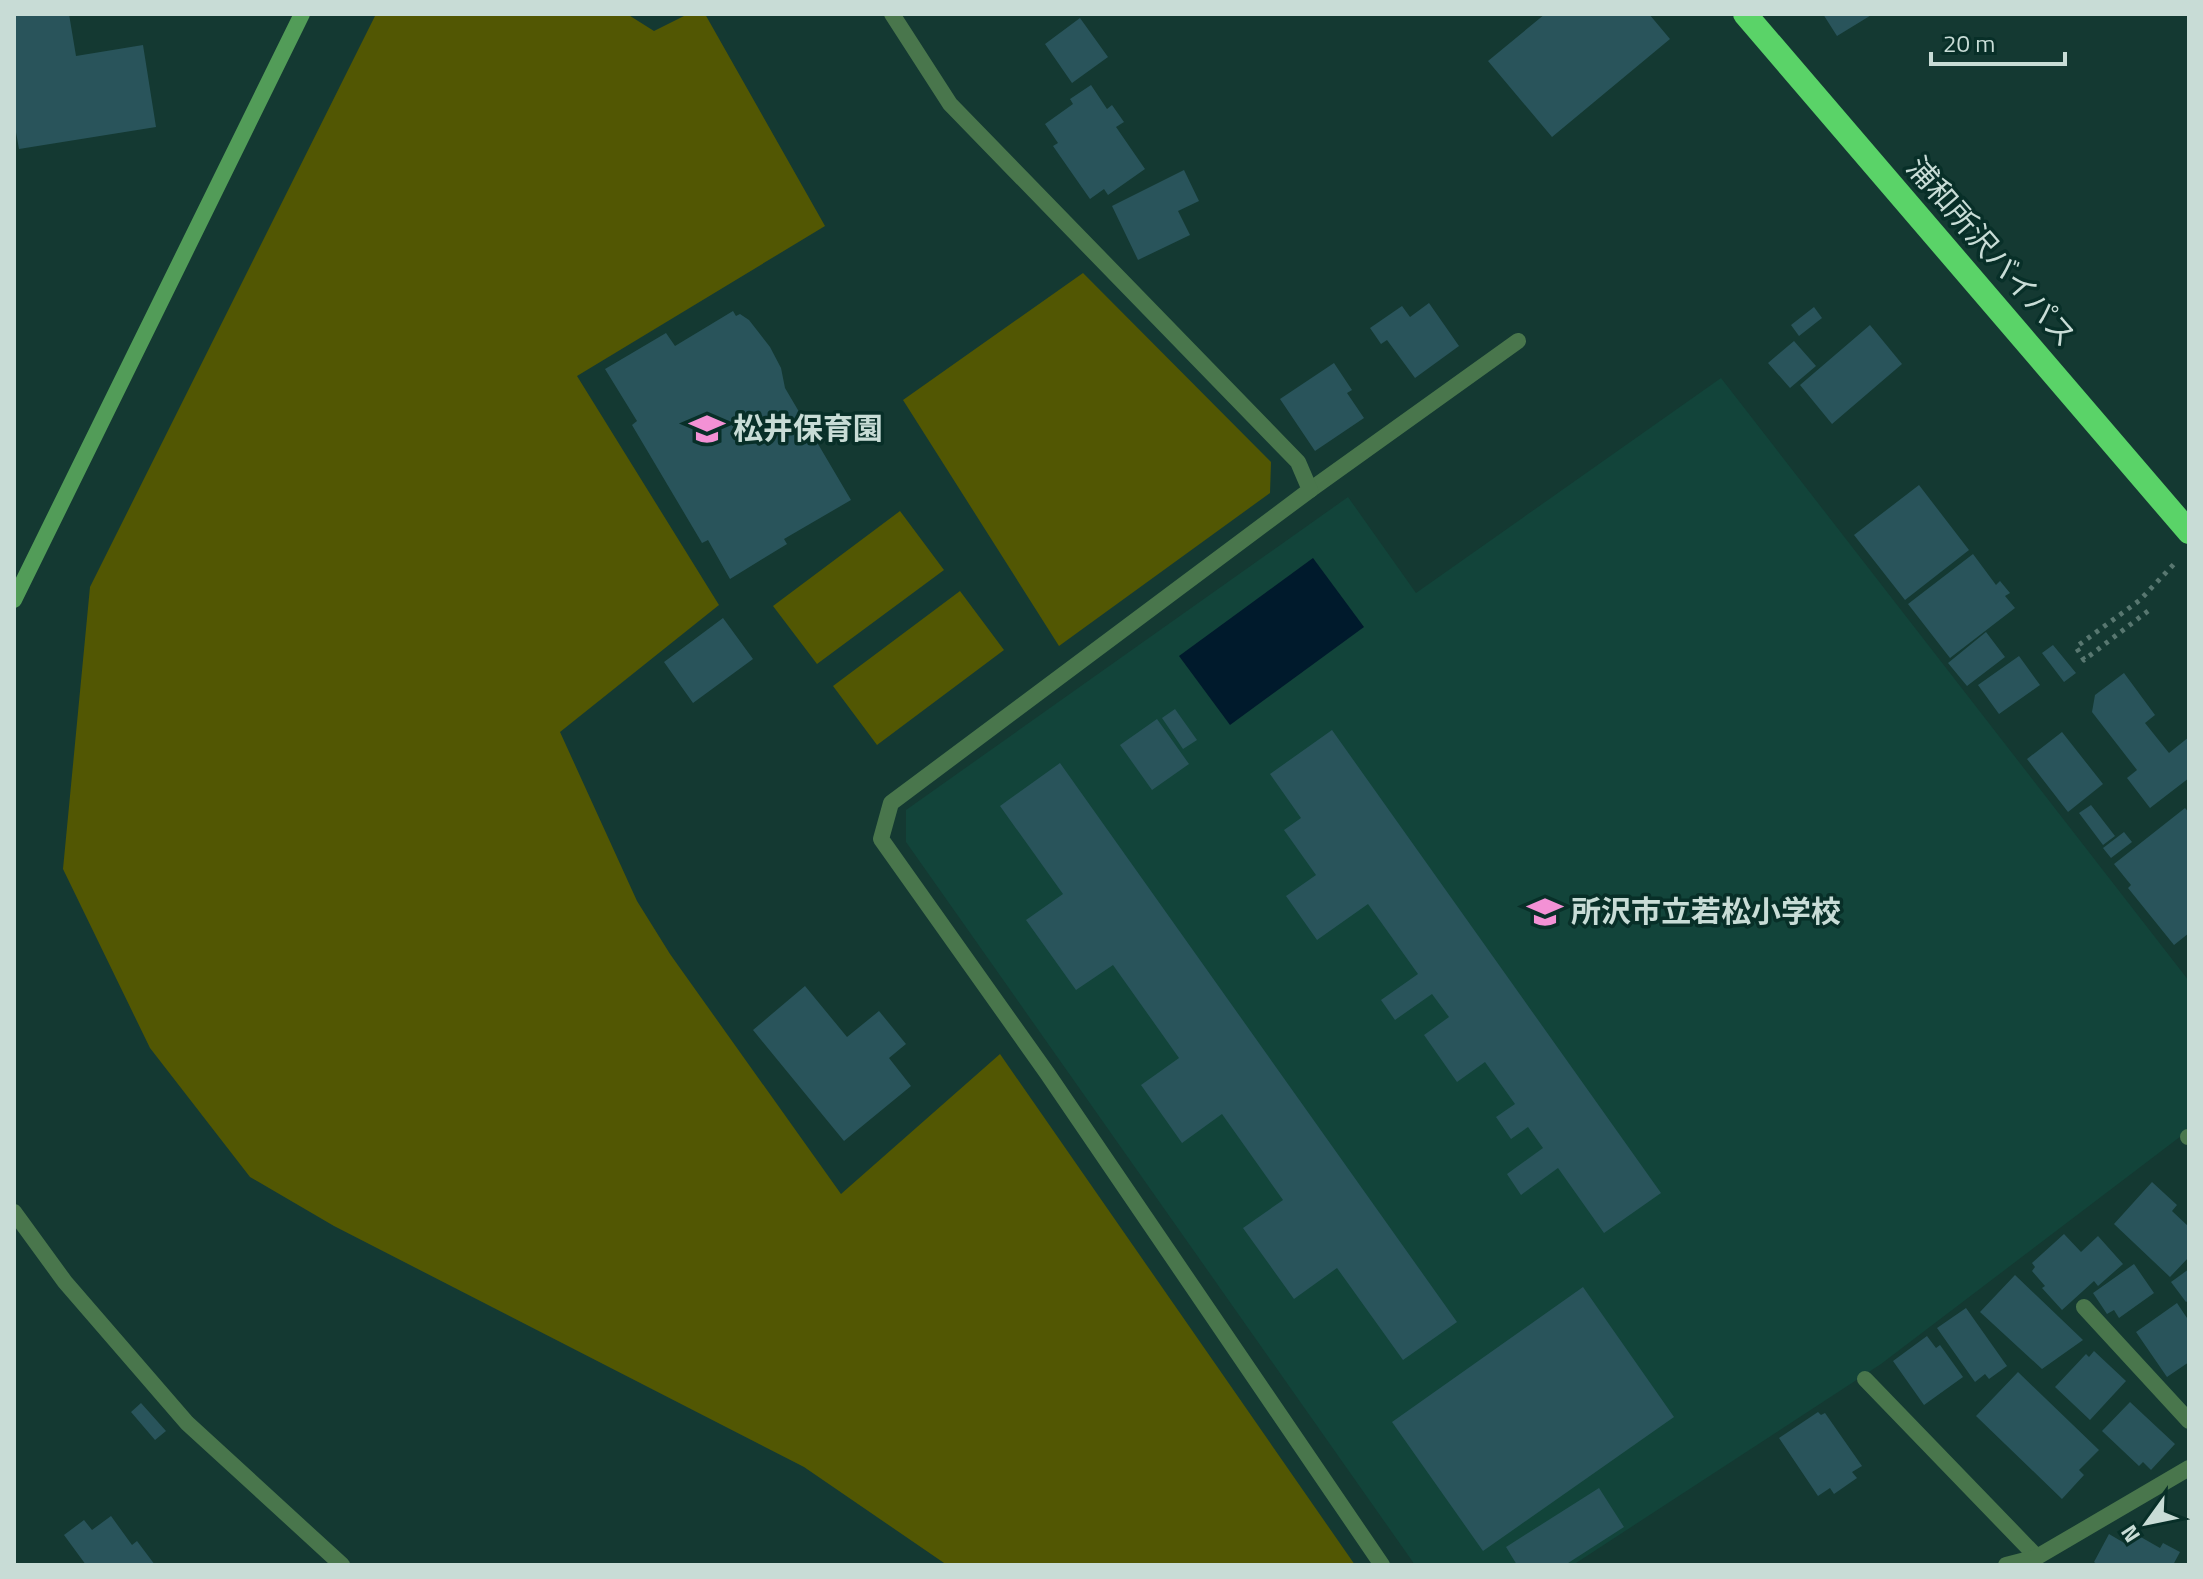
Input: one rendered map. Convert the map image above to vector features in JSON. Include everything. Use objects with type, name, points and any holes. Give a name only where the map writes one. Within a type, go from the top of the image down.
[{"type":"highway","name":"浦和所沢バイパス","points":[[1745,14],[2189,532]]},
{"type":"street","points":[[14,600],[302,14]]},
{"type":"street","points":[[892,14],[950,104],[1298,462],[1310,490]]},
{"type":"street","points":[[1382,1565],[1047,1073],[881,839],[891,803],[1310,490],[1518,341]]},
{"type":"street","points":[[14,1212],[65,1282],[187,1423],[342,1565]]},
{"type":"street","points":[[2084,1307],[2189,1421]]},
{"type":"street","points":[[1865,1379],[2044,1561]]},
{"type":"street","points":[[2006,1565],[2044,1561],[2189,1468]]},
{"type":"path","points":[[2148,611],[2084,660],[2076,647],[2140,600],[2179,559]]},
{"type":"shaded area","points":[[376,14],[627,14],[654,31],[688,14],[705,14],[825,226],[577,376],[719,605],[560,732],[637,901],[670,954],[841,1194],[1000,1054],[1355,1565],[947,1565],[804,1467],[334,1226],[250,1177],[150,1048],[63,869],[90,587]]},
{"type":"shaded area","points":[[1083,273],[1271,462],[1270,493],[1059,646],[903,400]]},
{"type":"shaded area","name":"所沢市立若松小学校","points":[[1721,378],[2189,981],[2189,1130],[1881,1364],[1573,1565],[1415,1565],[906,842],[906,810],[1348,497],[1416,593]]},
{"type":"shaded area","points":[[900,511],[944,570],[817,664],[773,606]]},
{"type":"shaded area","points":[[960,591],[1004,650],[877,745],[833,686]]},
{"type":"water","points":[[1313,558],[1364,627],[1230,725],[1179,656]]},
{"type":"building","points":[[14,14],[69,14],[76,56],[143,45],[156,127],[19,149],[14,121]]},
{"type":"building","points":[[1545,14],[1649,14],[1670,39],[1552,137],[1488,61]]},
{"type":"building","points":[[1823,14],[1873,14],[1837,36]]},
{"type":"building","points":[[1080,18],[1108,57],[1072,83],[1045,44]]},
{"type":"building","points":[[1091,85],[1107,109],[1112,105],[1124,122],[1116,127],[1145,169],[1108,195],[1104,189],[1090,199],[1053,146],[1058,143],[1045,124],[1073,104],[1070,99]]},
{"type":"building","points":[[1184,170],[1199,201],[1178,211],[1190,235],[1138,260],[1112,206]]},
{"type":"building","points":[[1429,303],[1459,346],[1415,378],[1387,340],[1381,344],[1370,328],[1402,306],[1410,317]]},
{"type":"building","points":[[1814,307],[1822,318],[1799,336],[1791,325]]},
{"type":"building","points":[[733,311],[736,316],[740,314],[749,320],[770,347],[781,368],[785,388],[851,500],[784,539],[787,544],[730,579],[708,540],[702,543],[632,425],[637,421],[605,369],[666,333],[675,346]]},
{"type":"building","points":[[1870,325],[1902,364],[1832,424],[1800,385]]},
{"type":"building","points":[[1794,341],[1816,366],[1790,388],[1768,363]]},
{"type":"building","points":[[1334,363],[1352,390],[1347,393],[1364,418],[1315,451],[1280,399]]},
{"type":"building","points":[[1919,485],[1969,550],[1905,600],[1854,535]]},
{"type":"building","points":[[1973,554],[1996,585],[2000,581],[2010,593],[2005,596],[2015,608],[1950,658],[1908,604]]},
{"type":"building","points":[[723,618],[753,659],[693,703],[664,662]]},
{"type":"building","points":[[1986,632],[2005,657],[1967,686],[1948,663]]},
{"type":"building","points":[[2053,645],[2076,673],[2064,682],[2042,653]]},
{"type":"building","points":[[2019,656],[2040,685],[1999,714],[1978,685]]},
{"type":"building","points":[[2124,673],[2155,715],[2145,723],[2169,753],[2189,737],[2189,778],[2150,808],[2127,778],[2137,770],[2092,712],[2095,695]]},
{"type":"building","points":[[1175,709],[1197,740],[1183,749],[1162,718]]},
{"type":"building","points":[[1157,719],[1189,764],[1152,790],[1120,745]]},
{"type":"building","points":[[1332,730],[1661,1193],[1604,1233],[1558,1168],[1521,1195],[1507,1174],[1543,1148],[1528,1127],[1511,1139],[1496,1117],[1515,1104],[1485,1062],[1457,1082],[1424,1035],[1449,1017],[1432,994],[1395,1020],[1381,1000],[1418,974],[1368,904],[1317,940],[1286,896],[1316,875],[1284,830],[1301,818],[1270,774]]},
{"type":"building","points":[[2062,732],[2103,784],[2068,812],[2027,759]]},
{"type":"building","points":[[1060,763],[1457,1322],[1403,1360],[1337,1268],[1294,1299],[1243,1228],[1283,1200],[1222,1114],[1182,1143],[1141,1085],[1179,1058],[1113,965],[1076,990],[1026,920],[1063,894],[1000,806]]},
{"type":"building","points":[[2091,805],[2115,836],[2103,845],[2079,813]]},
{"type":"building","points":[[2185,808],[2189,813],[2189,933],[2174,945],[2128,888],[2131,885],[2114,864]]},
{"type":"building","points":[[2124,832],[2132,842],[2111,858],[2103,848]]},
{"type":"building","points":[[805,986],[847,1037],[879,1011],[906,1044],[889,1058],[911,1086],[844,1141],[753,1030]]},
{"type":"building","points":[[2152,1182],[2177,1205],[2172,1211],[2189,1227],[2189,1257],[2170,1277],[2114,1224]]},
{"type":"building","points":[[2064,1234],[2081,1252],[2098,1236],[2123,1264],[2098,1286],[2094,1281],[2062,1310],[2042,1288],[2045,1286],[2032,1271],[2035,1267],[2032,1263]]},
{"type":"building","points":[[2134,1264],[2154,1293],[2119,1318],[2114,1310],[2107,1314],[2093,1293]]},
{"type":"building","points":[[2189,1269],[2189,1300],[2186,1302],[2171,1282]]},
{"type":"building","points":[[2015,1275],[2083,1340],[2042,1369],[1980,1312]]},
{"type":"building","points":[[1583,1287],[1674,1417],[1483,1551],[1392,1422]]},
{"type":"building","points":[[2177,1303],[2189,1321],[2189,1362],[2167,1377],[2136,1332]]},
{"type":"building","points":[[1966,1308],[2007,1366],[1989,1379],[1985,1374],[1975,1382],[1937,1328]]},
{"type":"building","points":[[1927,1336],[1936,1348],[1940,1345],[1963,1377],[1924,1405],[1893,1361]]},
{"type":"building","points":[[2094,1351],[2126,1381],[2090,1420],[2055,1387],[2086,1354],[2089,1357]]},
{"type":"building","points":[[2018,1372],[2099,1450],[2079,1470],[2084,1475],[2062,1499],[1976,1416]]},
{"type":"building","points":[[2130,1402],[2175,1444],[2151,1470],[2143,1462],[2139,1466],[2102,1431]]},
{"type":"building","points":[[141,1403],[166,1431],[155,1440],[131,1412]]},
{"type":"building","points":[[1818,1412],[1821,1415],[1825,1413],[1862,1466],[1852,1472],[1857,1478],[1834,1494],[1830,1488],[1818,1496],[1779,1438]]},
{"type":"building","points":[[1599,1488],[1624,1527],[1565,1565],[1517,1565],[1506,1547]]},
{"type":"building","points":[[111,1516],[132,1545],[137,1541],[155,1565],[86,1565],[64,1535],[84,1520],[92,1530]]},
{"type":"building","points":[[2132,1532],[2160,1548],[2163,1543],[2180,1552],[2173,1565],[2098,1565],[2094,1562],[2109,1534],[2126,1544]]},
{"type":"place","name":"松井保育園","points":[[707,429]]},
{"type":"place","name":"所沢市立若松小学校","points":[[1545,912]]}]
